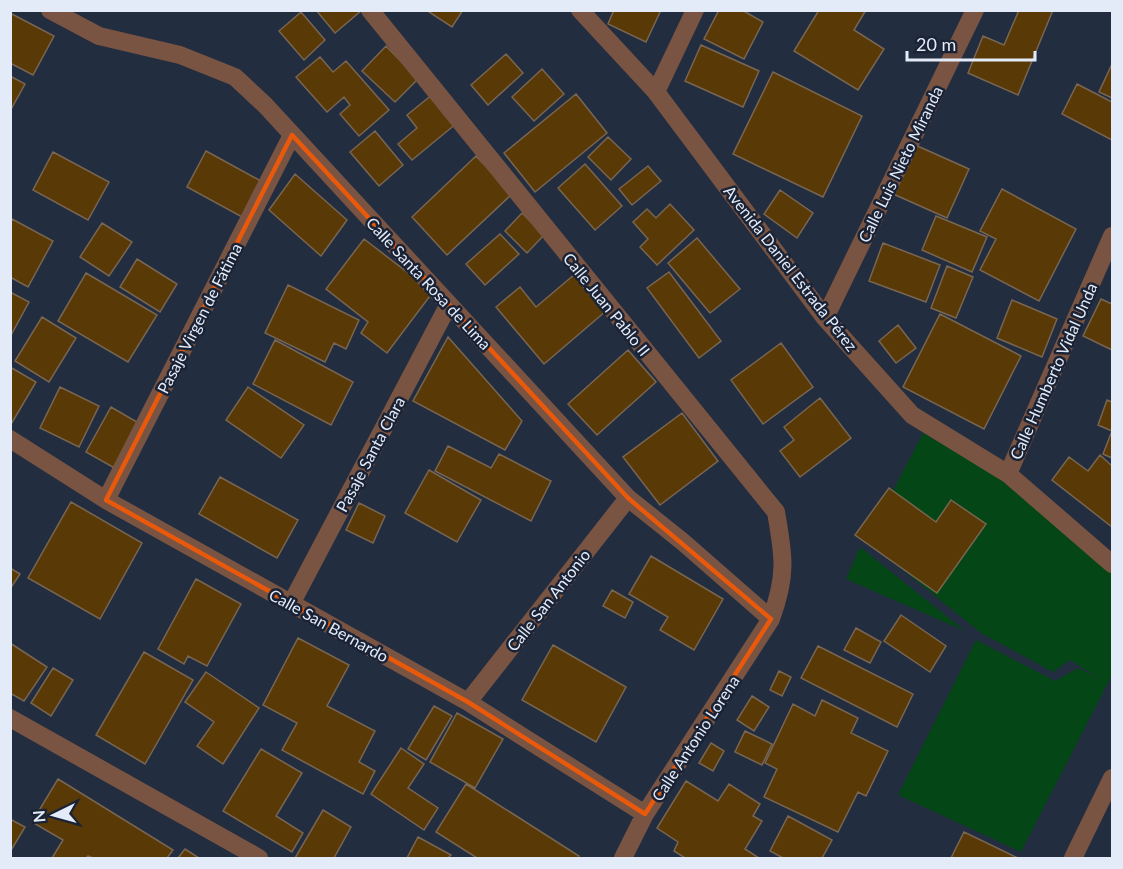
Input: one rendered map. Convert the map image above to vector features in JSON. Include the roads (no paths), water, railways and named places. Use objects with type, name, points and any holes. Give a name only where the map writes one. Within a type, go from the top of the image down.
[{"type":"street","name":"Calle Santa Rosa de Lima","points":[[50,10],[99,36],[180,55],[235,78],[265,105],[628,498],[683,542],[771,619]]},
{"type":"street","name":"Calle Juan Pablo II","points":[[370,10],[776,512],[783,553],[783,576],[771,619]]},
{"type":"street","name":"Avenida Daniel Estrada Pérez","points":[[580,10],[656,92],[825,318],[912,415],[1008,474],[1113,564]]},
{"type":"street","points":[[656,92],[695,10]]},
{"type":"street","name":"Calle Luis Nieto Miranda","points":[[825,318],[975,10]]},
{"type":"street","name":"Pasaje Virgen de Fátima","points":[[106,500],[292,135]]},
{"type":"street","name":"Calle Humberto Vidal Unda","points":[[1008,474],[1113,236]]},
{"type":"street","name":"Pasaje Santa Clara","points":[[291,604],[449,304]]},
{"type":"street","name":"Calle San Bernardo","points":[[10,439],[106,500],[468,702],[645,814]]},
{"type":"street","name":"Calle San Antonio","points":[[468,702],[628,498]]},
{"type":"street","name":"Calle Antonio Lorena","points":[[623,858],[645,814],[771,619]]},
{"type":"street","points":[[10,718],[259,858]]},
{"type":"street","points":[[1073,858],[1113,778]]}]
